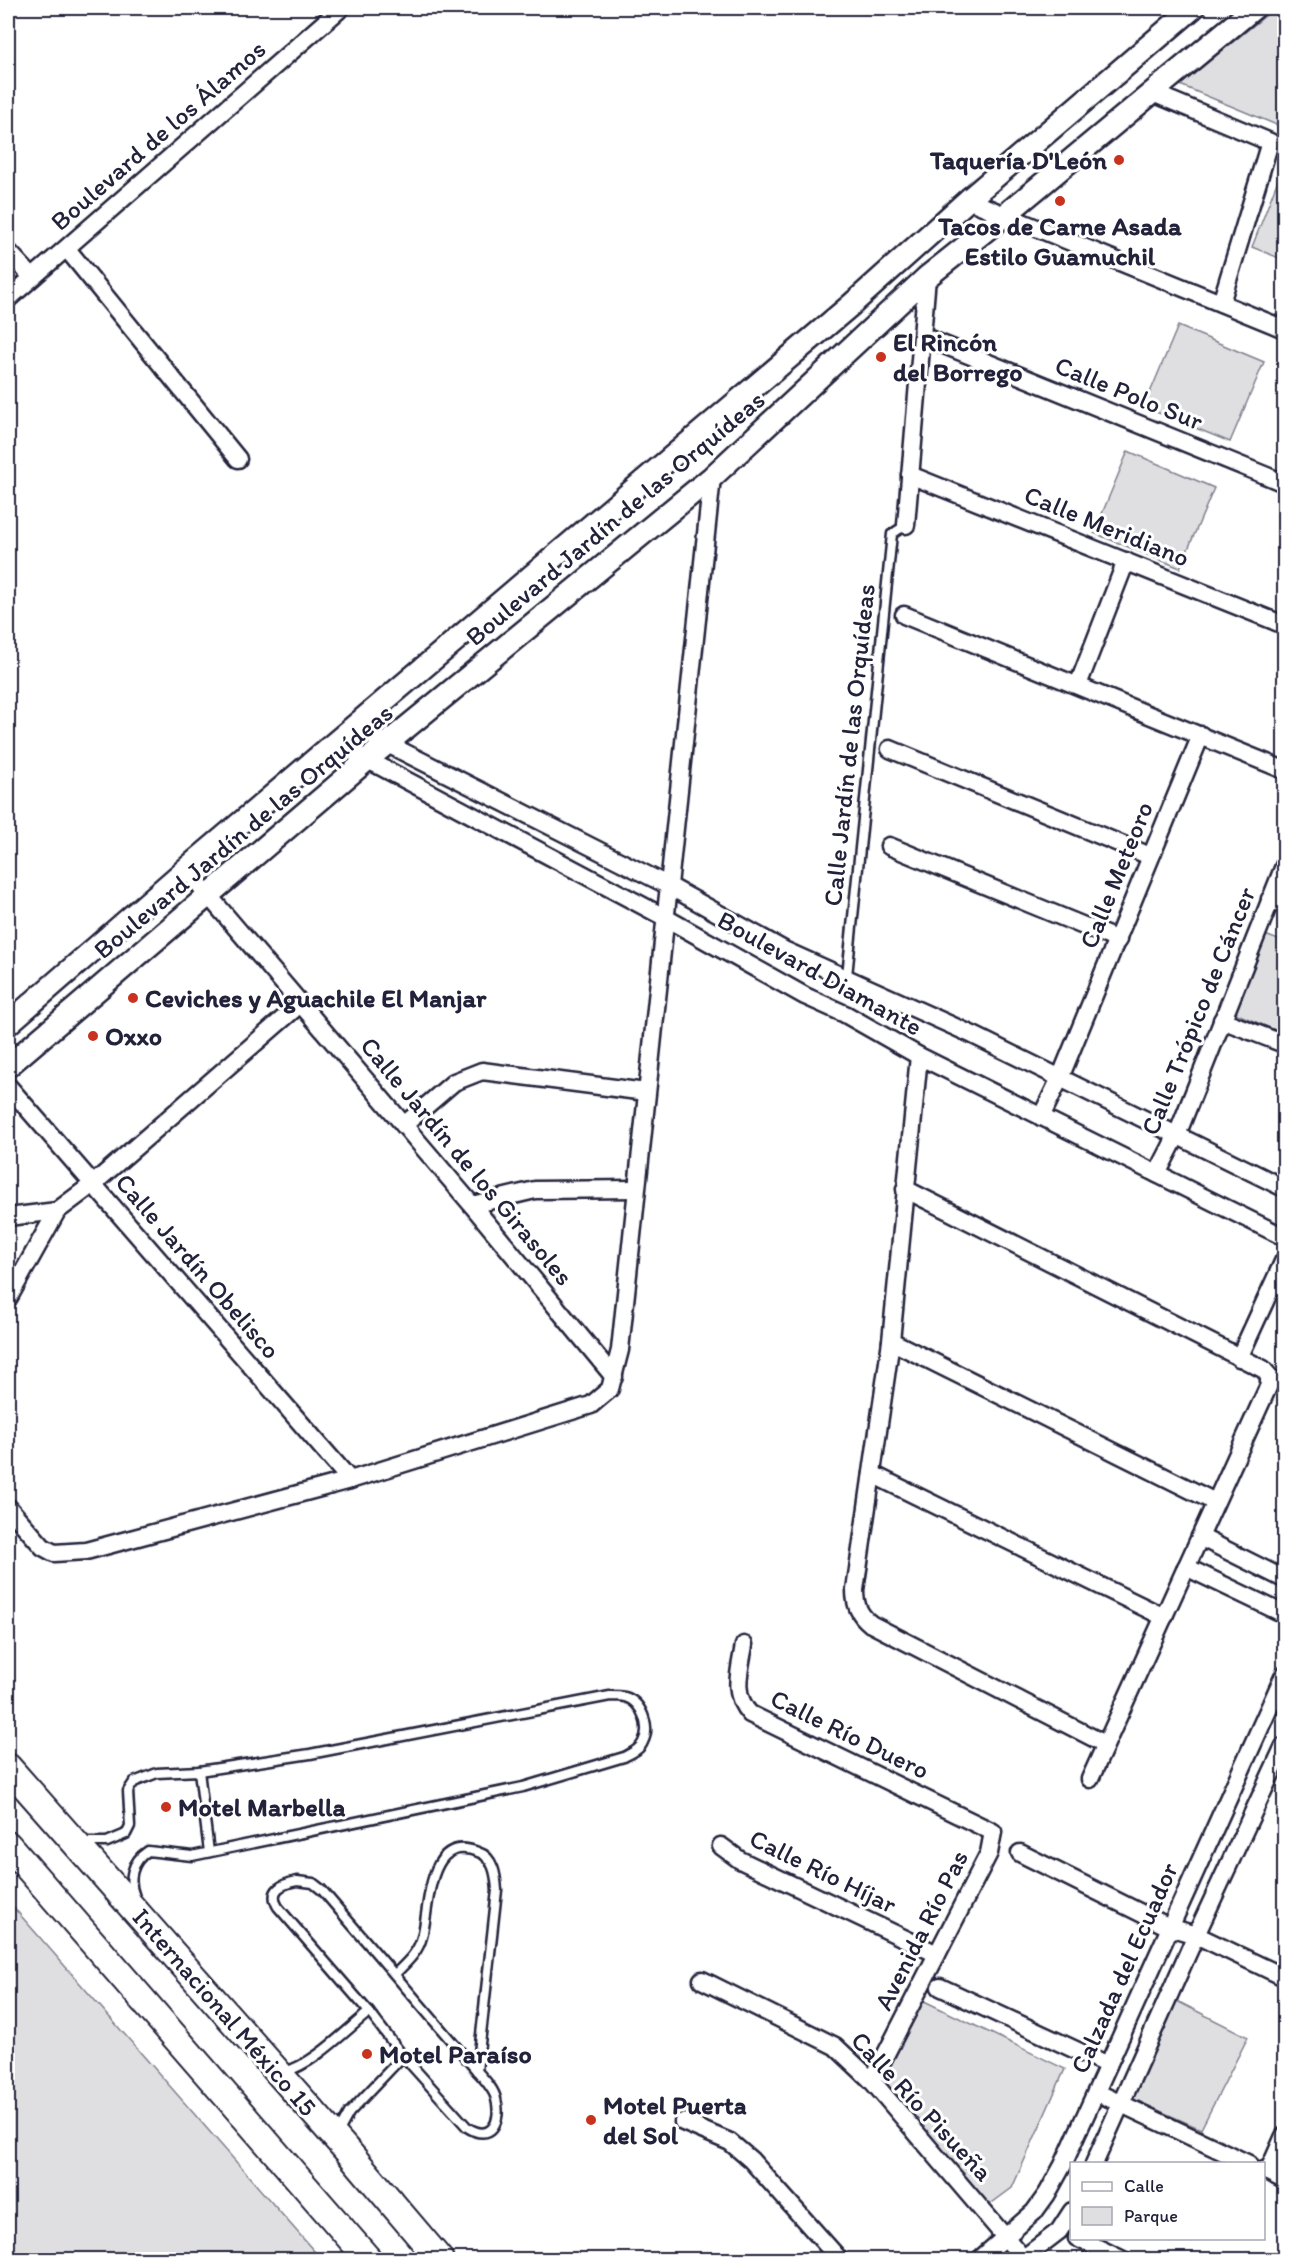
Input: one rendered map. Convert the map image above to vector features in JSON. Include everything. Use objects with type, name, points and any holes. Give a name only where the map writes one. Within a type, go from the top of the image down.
[{"type":"main road","name":"Internacional México 15","points":[[8,1767],[441,2259]]},
{"type":"main road","name":"Internacional México 15","points":[[8,1845],[369,2259]]},
{"type":"street","name":"Boulevard de los Álamos","points":[[8,299],[341,8]]},
{"type":"street","name":"Boulevard Jardín de las Orquídeas","points":[[8,1066],[368,759],[712,477],[927,277],[1254,8]]},
{"type":"street","name":"Boulevard Jardín de las Orquídeas","points":[[8,1024],[186,869],[850,305],[1187,9]]},
{"type":"street","points":[[1153,93],[1270,142],[1221,303]]},
{"type":"street","points":[[968,200],[1284,328]]},
{"type":"street","points":[[67,249],[238,459]]},
{"type":"street","points":[[8,251],[32,277]]},
{"type":"street","points":[[906,525],[927,277]]},
{"type":"street","name":"Calle Polo Sur","points":[[922,336],[1284,483]]},
{"type":"street","name":"Calle Meridiano","points":[[910,475],[1284,625]]},
{"type":"street","points":[[8,1507],[43,1547],[54,1553],[86,1551],[350,1480],[591,1405],[610,1389],[620,1350],[712,477]]},
{"type":"street","points":[[1078,685],[1126,561]]},
{"type":"street","points":[[904,615],[1284,770]]},
{"type":"street","name":"Boulevard Diamante","points":[[354,727],[669,886],[784,950],[847,976],[1284,1188]]},
{"type":"street","name":"Calle Meteoro","points":[[1041,1116],[1060,1078],[1118,940],[1150,856],[1201,735]]},
{"type":"street","name":"Boulevard Diamante","points":[[336,743],[664,917],[805,996],[845,1014],[919,1056],[1284,1237]]},
{"type":"street","points":[[890,749],[1150,856]]},
{"type":"street","points":[[889,846],[1118,940]]},
{"type":"street","name":"Calle Trópico de Cáncer","points":[[1157,1174],[1177,1135],[1222,1020],[1277,902],[1284,866]]},
{"type":"street","name":"Calle Jardín de los Girasoles","points":[[186,869],[472,1205],[614,1377]]},
{"type":"street","points":[[8,1299],[57,1211],[93,1184],[300,1004]]},
{"type":"street","points":[[1222,1020],[1284,1044]]},
{"type":"street","points":[[919,1056],[891,1341],[855,1590],[857,1608],[864,1618],[1105,1744]]},
{"type":"street","points":[[404,1125],[453,1082],[482,1071],[646,1092]]},
{"type":"street","name":"Calle Jardín Obelisco","points":[[8,1086],[350,1480]]},
{"type":"street","points":[[472,1205],[535,1190],[636,1188]]},
{"type":"street","points":[[905,1189],[1263,1369],[1269,1376],[1269,1385],[1090,1779]]},
{"type":"street","points":[[8,1217],[57,1211]]},
{"type":"street","points":[[1239,1358],[1284,1260]]},
{"type":"street","points":[[891,1341],[1215,1502]]},
{"type":"street","points":[[872,1474],[1164,1617]]},
{"type":"street","points":[[1200,1537],[1284,1579]]},
{"type":"street","points":[[1186,1568],[1284,1614]]},
{"type":"street","name":"Calle Río Duero","points":[[744,1645],[737,1687],[742,1705],[750,1714],[993,1832]]},
{"type":"street","name":"Calzada del Ecuador","points":[[979,2259],[1034,2212],[1047,2194],[1096,2092],[1284,1675]]},
{"type":"street","name":"Calzada del Ecuador","points":[[1094,2162],[1284,1746]]},
{"type":"street","points":[[1223,1812],[1248,1824]]},
{"type":"street","name":"Avenida Río Pas","points":[[872,2081],[989,1853],[993,1832]]},
{"type":"street","name":"Calle Río Híjar","points":[[721,1846],[740,1860],[937,1954]]},
{"type":"street","points":[[1020,1852],[1169,1927],[1196,1935],[1284,1977]]},
{"type":"street","name":"Calle Río Pisueña","points":[[702,1980],[835,2046],[872,2081],[1006,2237],[1022,2259]]},
{"type":"street","points":[[940,1987],[1107,2066]]},
{"type":"street","points":[[1096,2092],[1247,2162]]},
{"type":"street","points":[[683,2122],[730,2142],[751,2160],[840,2259]]},
{"type":"street","points":[[1284,2136],[1266,2171],[1284,2180]]},
{"type":"street","points":[[1022,2259],[1065,2233],[1070,2215]]},
{"type":"street","points":[[1081,2240],[1123,2259]]},
{"type":"lane","name":"Calle Jardín de las Orquídeas","points":[[847,976],[892,534],[906,525]]},
{"type":"lane","points":[[75,1842],[107,1842],[126,1834],[130,1826],[128,1791],[134,1782],[157,1773],[199,1771],[310,1754],[610,1696],[626,1697],[637,1704],[644,1715],[646,1728],[644,1742],[637,1750],[624,1757],[524,1787],[209,1852],[184,1856],[155,1850],[148,1851],[133,1867],[130,1879],[134,1896],[158,1925],[174,1954]]},
{"type":"lane","points":[[199,1771],[209,1852]]},
{"type":"lane","points":[[395,1974],[410,1959],[420,1943],[429,1888],[443,1858],[454,1851],[468,1849],[481,1852],[491,1862],[497,1890],[477,2071]]},
{"type":"lane","points":[[297,1881],[313,1883],[322,1890],[395,1974],[494,2093],[495,2124],[485,2134],[467,2127],[403,2056],[369,2012],[278,1907],[274,1896],[275,1891],[280,1886],[297,1881]]},
{"type":"lane","points":[[278,2073],[294,2070],[307,2063],[369,2012]]},
{"type":"lane","points":[[351,2155],[337,2135],[342,2124],[349,2113],[403,2056]]},
{"type":"green space","points":[[1275,8],[1284,8],[1284,128],[1180,85]]},
{"type":"green space","points":[[1284,164],[1284,260],[1252,247]]},
{"type":"green space","points":[[1178,326],[1264,362],[1230,442],[1144,407]]},
{"type":"green space","points":[[1128,451],[1214,488],[1180,568],[1094,533]]},
{"type":"green space","points":[[1265,935],[1284,942],[1284,1034],[1235,1013]]},
{"type":"green space","points":[[8,1901],[321,2259],[8,2259]]},
{"type":"green space","points":[[1169,1997],[1248,2037],[1201,2129],[1123,2095]]},
{"type":"green space","points":[[920,1999],[1065,2069],[1012,2188],[989,2205],[880,2082]]},
{"type":"place","name":"Taquería D'León","points":[[1119,160]]},
{"type":"place","name":"Tacos de Carne Asada Estilo Guamuchil","points":[[1060,201]]},
{"type":"place","name":"El Rincón del Borrego","points":[[881,357]]},
{"type":"place","name":"Ceviches y Aguachile El Manjar","points":[[133,998]]},
{"type":"place","name":"Oxxo","points":[[93,1036]]},
{"type":"place","name":"Motel Marbella","points":[[166,1807]]},
{"type":"place","name":"Motel Paraíso","points":[[367,2054]]},
{"type":"place","name":"Motel Puerta del Sol","points":[[591,2120]]}]
